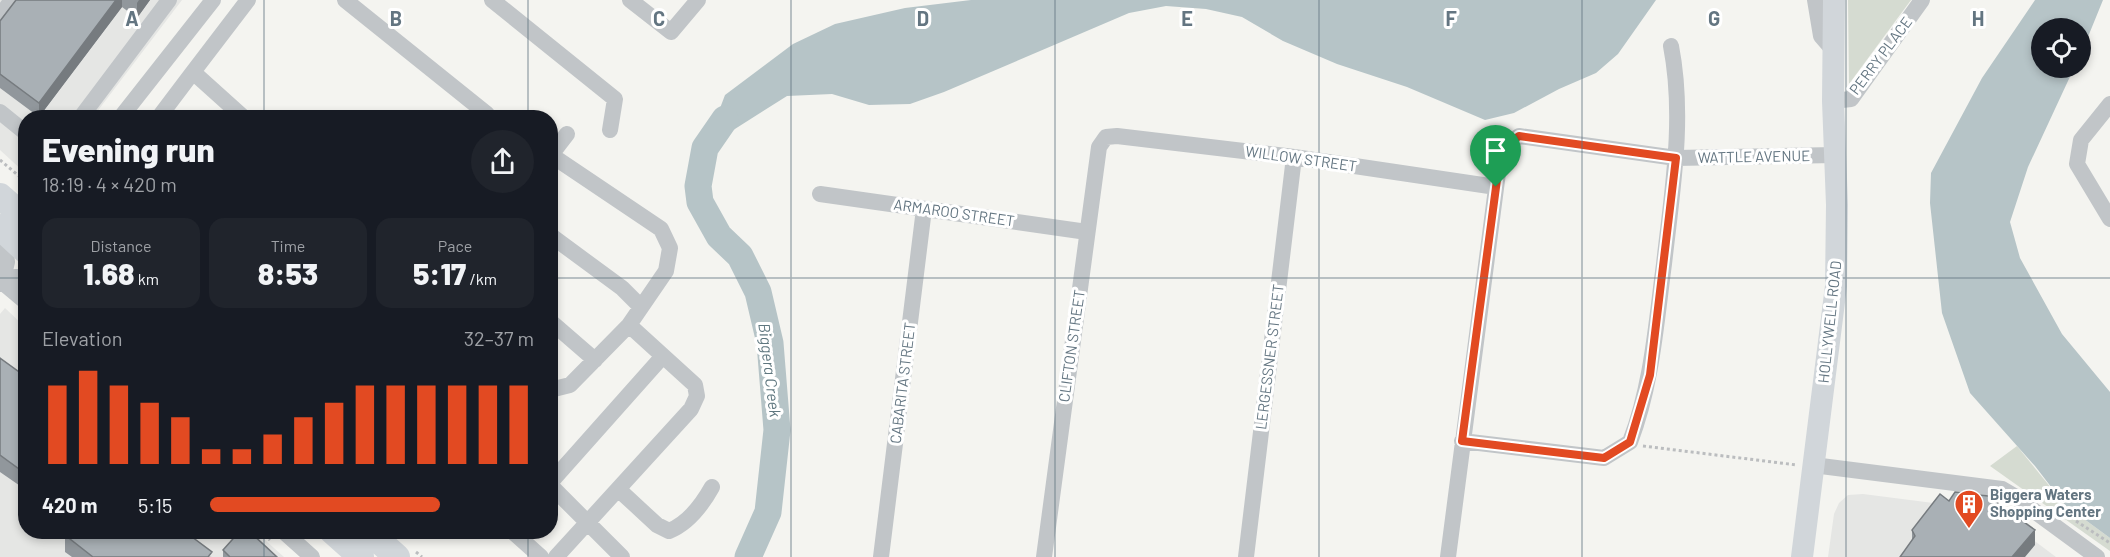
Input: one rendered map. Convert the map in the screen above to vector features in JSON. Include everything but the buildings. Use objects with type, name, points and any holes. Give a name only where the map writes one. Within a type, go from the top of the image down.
[{"type":"highway","points":[[10,200],[9,225],[18,239]]},
{"type":"highway","points":[[341,539],[361,557]]},
{"type":"highway","points":[[377,539],[397,557]]},
{"type":"main road","name":"HOLLYWELL ROAD","points":[[1802,557],[1836,286],[1834,0]]},
{"type":"street","points":[[0,16],[12,0]]},
{"type":"street","points":[[86,110],[169,0]]},
{"type":"street","points":[[127,110],[213,0]]},
{"type":"street","points":[[164,110],[248,0]]},
{"type":"street","points":[[345,0],[483,110]]},
{"type":"street","points":[[492,0],[615,99],[610,130]]},
{"type":"street","points":[[630,0],[672,32],[698,0]]},
{"type":"street","points":[[1815,0],[1821,36],[1834,51]]},
{"type":"street","name":"PERRY PLACE","points":[[1833,100],[1851,99],[1922,0]]},
{"type":"street","points":[[1462,441],[1604,458],[1630,442],[1650,375],[1676,158],[1675,69],[1671,46]]},
{"type":"street","points":[[193,72],[235,110]]},
{"type":"street","points":[[2110,104],[2081,140],[2077,164],[2110,219]]},
{"type":"street","points":[[0,112],[18,127]]},
{"type":"street","points":[[558,146],[567,134]]},
{"type":"street","name":"WILLOW STREET","points":[[1106,137],[1117,136],[1294,157],[1496,187]]},
{"type":"street","name":"WATTLE AVENUE","points":[[1448,557],[1501,150],[1519,136],[1676,158],[1836,155]]},
{"type":"street","name":"CLIFTON STREET","points":[[1044,557],[1099,147],[1106,137]]},
{"type":"street","name":"LERGESSNER STREET","points":[[1246,557],[1294,157]]},
{"type":"street","points":[[558,161],[661,229],[670,248],[666,271],[629,325],[570,385],[558,388]]},
{"type":"street","name":"ARMAROO STREET","points":[[820,194],[1087,232]]},
{"type":"street","name":"CABARITA STREET","points":[[881,557],[924,209]]},
{"type":"street","points":[[1,283],[7,262],[9,225]]},
{"type":"street","points":[[558,241],[622,288],[642,307]]},
{"type":"street","points":[[1,283],[18,277]]},
{"type":"street","points":[[1,283],[18,296]]},
{"type":"street","points":[[556,557],[691,409],[697,396],[695,385],[629,325]]},
{"type":"street","points":[[558,328],[595,360]]},
{"type":"street","points":[[558,475],[663,356]]},
{"type":"street","points":[[1813,465],[2002,489],[2014,495],[2097,557]]},
{"type":"street","points":[[618,489],[657,525],[669,531],[681,526],[703,504],[712,487]]},
{"type":"street","points":[[558,492],[622,557]]},
{"type":"street","points":[[292,539],[312,557]]},
{"type":"street","points":[[521,539],[541,557]]},
{"type":"path","points":[[0,160],[18,175]]},
{"type":"path","points":[[1648,448],[1785,465],[1813,465]]},
{"type":"shaded area","points":[[0,0],[182,0],[98,110],[18,110],[18,167],[0,150]]},
{"type":"shaded area","points":[[971,0],[1656,0],[1618,54],[1596,73],[1559,89],[1514,113],[1485,120],[1407,87],[1337,64],[1283,41],[1242,17],[1206,9],[1166,6],[1129,13],[944,92],[910,104],[869,105],[832,94],[787,96],[705,148],[725,95],[793,44],[835,24],[905,8]]},
{"type":"shaded area","points":[[1848,0],[1911,0],[1849,84]]},
{"type":"shaded area","points":[[2035,0],[2103,0],[2091,29],[2091,18],[2031,18],[2031,78],[2069,78],[2028,167],[2010,222],[2020,258],[2062,334],[2110,392],[2110,538],[2065,505],[2035,466],[1970,393],[1942,313],[1930,203],[1931,173],[1982,78]]},
{"type":"shaded area","points":[[5,308],[18,320],[18,539],[264,539],[284,557],[0,557],[0,314]]},
{"type":"shaded area","points":[[2017,446],[2065,505],[2110,538],[2110,551],[1990,466]]},
{"type":"shaded area","points":[[1863,494],[1988,510],[2007,520],[2056,557],[1828,557],[1834,514],[1839,503],[1848,495]]},
{"type":"waterway","name":"Biggera Creek","points":[[725,119],[705,148],[698,186],[700,202],[719,236],[740,256],[758,292],[770,343],[777,430],[768,512],[748,557]]},
{"type":"place","name":"Biggera Waters Shopping Center","points":[[1969,530]]},
{"type":"route","points":[[1519,136],[1676,158],[1650,375],[1630,442],[1604,458],[1462,441],[1496,187],[1501,150],[1519,136]]}]
